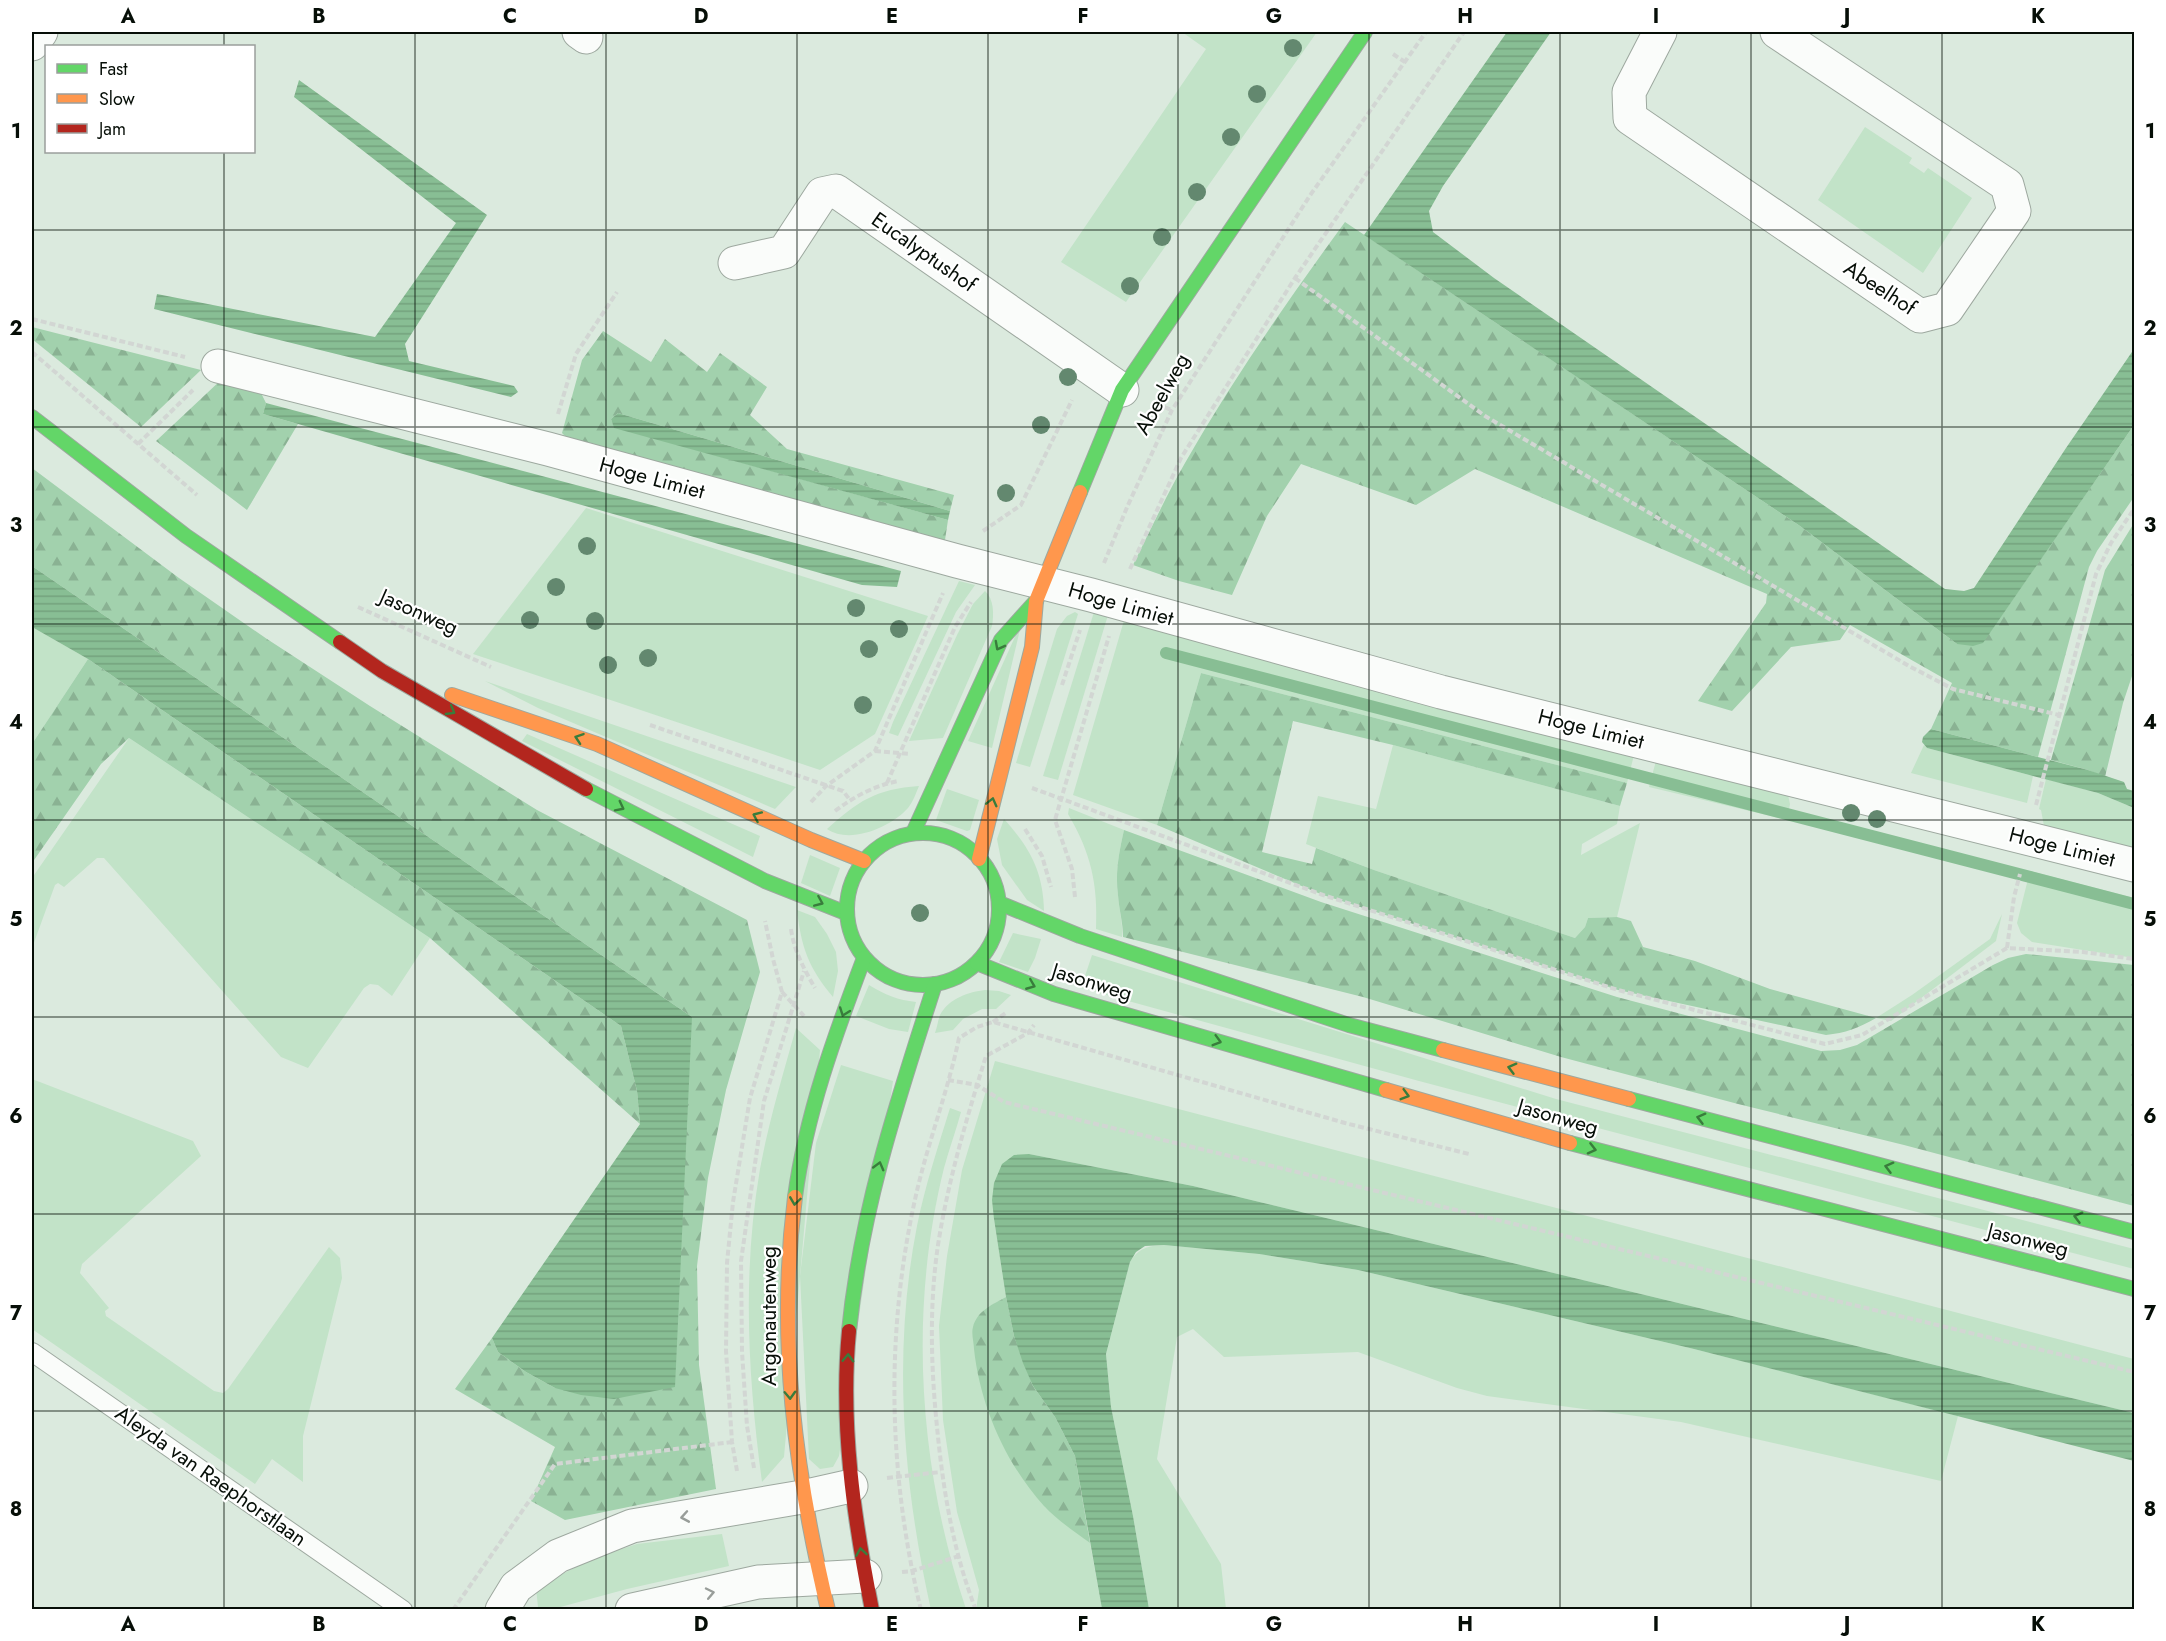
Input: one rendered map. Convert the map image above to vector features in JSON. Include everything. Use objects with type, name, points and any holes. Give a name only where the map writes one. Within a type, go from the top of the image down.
[{"type":"street","points":[[32,44],[41,32]]},
{"type":"street","name":"Abeelweg","points":[[979,859],[1032,647],[1040,592],[1122,390],[1363,32]]},
{"type":"street","name":"Abeelhof","points":[[1656,33],[1629,92],[1630,118],[1920,316],[1947,309],[2014,211],[2007,184],[1777,32]]},
{"type":"street","name":"Eucalyptushof","points":[[735,263],[784,252],[822,194],[836,191],[1122,390]]},
{"type":"street","name":"Hoge Limiet","points":[[218,366],[548,449],[957,561],[1040,592],[1105,599],[1441,692],[2134,865]]},
{"type":"street","points":[[32,417],[186,536],[382,671],[578,785],[765,881],[846,913]]},
{"type":"street","name":"Abeelweg","points":[[914,833],[1000,640],[1040,592]]},
{"type":"street","points":[[382,671],[597,744],[811,840],[864,861]]},
{"type":"street","points":[[914,833],[938,834],[966,846],[979,859],[993,880],[999,903],[994,936],[977,963],[957,977],[935,984],[915,985],[896,980],[878,971],[864,958],[852,936],[846,913],[850,885],[864,861],[874,850],[886,842],[914,833]]},
{"type":"street","name":"Jasonweg","points":[[999,903],[1080,936],[1349,1025],[2134,1232]]},
{"type":"street","name":"Argonautenweg","points":[[828,1610],[802,1497],[790,1413],[787,1276],[795,1203],[806,1136],[842,1016],[864,958]]},
{"type":"street","name":"Jasonweg","points":[[977,963],[1054,994],[1576,1145],[2134,1289]]},
{"type":"street","points":[[872,1610],[851,1486],[847,1410],[849,1352],[860,1248],[884,1145],[935,984]]},
{"type":"street","points":[[502,1610],[516,1587],[558,1556],[632,1526],[802,1497],[851,1486]]},
{"type":"street","points":[[632,1610],[758,1582],[865,1575]]},
{"type":"lane","name":"Aleyda van Raephorstlaan","points":[[32,1352],[392,1606]]},
{"type":"path","name":"Abeelweg","points":[[1061,691],[1105,599],[1128,505],[1172,410],[1311,194],[1426,32]]},
{"type":"path","points":[[1080,936],[1072,868],[1055,820],[1062,798],[1105,599],[1132,563],[1181,458],[1295,278],[1464,32]]},
{"type":"path","points":[[1295,278],[1485,416],[1910,666],[1953,689],[2059,715]]},
{"type":"path","points":[[548,449],[576,354],[617,292]]},
{"type":"path","points":[[32,319],[218,366]]},
{"type":"path","points":[[32,352],[199,497]]},
{"type":"path","points":[[138,444],[218,366]]},
{"type":"path","points":[[786,829],[826,786],[875,751],[965,543],[1021,505],[1067,408],[1092,369]]},
{"type":"path","points":[[2035,810],[2096,574],[2111,543],[2134,509]]},
{"type":"path","name":"Jasonweg","points":[[351,603],[501,672]]},
{"type":"path","points":[[646,724],[843,791],[850,800]]},
{"type":"path","points":[[1032,788],[1035,777]]},
{"type":"path","points":[[811,840],[822,825],[850,800],[887,783],[912,779],[937,779]]},
{"type":"path","points":[[1062,798],[1323,895],[1618,990],[1825,1044],[1862,1035],[2007,948],[2084,952],[2134,959]]},
{"type":"path","points":[[993,799],[1015,817],[1030,835],[1042,856],[1050,878],[1053,926]]},
{"type":"path","points":[[743,1507],[732,1442],[726,1351],[727,1263],[733,1202],[750,1098],[782,992],[769,945],[764,912],[765,881]]},
{"type":"path","points":[[792,891],[791,932],[800,961],[820,995],[842,1016]]},
{"type":"path","points":[[2007,948],[2014,897]]},
{"type":"path","points":[[993,1022],[1020,999],[1031,985]]},
{"type":"path","points":[[976,1610],[959,1557],[941,1472],[932,1377],[933,1296],[938,1246],[951,1181],[986,1056],[1028,1033],[1054,994]]},
{"type":"path","points":[[918,1043],[959,1038],[977,1028]]},
{"type":"path","points":[[921,1610],[912,1571],[897,1476],[894,1350],[901,1270],[916,1193],[950,1080],[959,1038]]},
{"type":"path","points":[[977,1085],[1004,1102],[2134,1372]]},
{"type":"path","points":[[453,1610],[555,1464],[732,1442]]},
{"type":"path","points":[[897,1476],[941,1472]]},
{"type":"path","points":[[912,1571],[959,1557]]},
{"type":"shaded area","points":[[1182,32],[1317,32],[1126,302],[1061,262],[1206,49]]},
{"type":"shaded area","points":[[1507,32],[1551,32],[1443,186],[1429,211],[1433,232],[1494,278],[1945,589],[1964,591],[1974,588],[2134,349],[2134,425],[1983,643],[1973,646],[1957,644],[1800,526],[1364,235]]},
{"type":"shaded area","points":[[299,80],[487,215],[405,344],[409,361],[514,386],[518,392],[511,397],[154,309],[157,294],[375,337],[456,223],[294,97]]},
{"type":"shaded area","points":[[1865,127],[1912,158],[1909,163],[1924,173],[1928,168],[1972,198],[1923,273],[1818,200]]},
{"type":"shaded area","points":[[266,403],[901,571],[897,587],[862,585],[263,414]]},
{"type":"shaded area","points":[[618,413],[950,511],[948,520],[614,428],[611,419]]},
{"type":"shaded area","points":[[586,508],[928,616],[875,734],[820,770],[473,654]]},
{"type":"shaded area","points":[[32,566],[692,1017],[675,1387],[614,1399],[581,1395],[555,1388],[526,1372],[498,1352],[492,1338],[640,1124],[637,1091],[621,1026],[88,659],[32,627]]},
{"type":"shaded area","points":[[959,581],[975,585],[956,612],[898,736],[889,733],[893,722]]},
{"type":"shaded area","points":[[985,591],[993,607],[992,626],[943,738],[909,741],[957,635],[973,604]]},
{"type":"shaded area","points":[[1075,612],[1078,614],[1030,767],[1016,763],[1057,629],[1067,616]]},
{"type":"shaded area","points":[[1094,612],[1108,615],[1058,780],[1043,776]]},
{"type":"shaded area","points":[[1125,617],[1635,751],[1627,783],[1201,673],[1157,825],[1073,795]]},
{"type":"shaded area","points":[[1022,621],[992,748],[968,741]]},
{"type":"shaded area","points":[[32,627],[88,659],[32,744]]},
{"type":"shaded area","points":[[485,681],[796,787],[775,809],[538,708]]},
{"type":"shaded area","points":[[1931,729],[2088,770],[2124,782],[2127,789],[2134,791],[2134,808],[2098,793],[1927,748],[1922,742],[1923,737]]},
{"type":"shaded area","points":[[527,734],[760,836],[753,857],[522,741]]},
{"type":"shaded area","points":[[129,738],[430,938],[392,996],[378,985],[370,984],[364,988],[308,1068],[281,1057],[104,858],[97,858],[64,887],[58,883],[55,885],[32,948],[32,878]]},
{"type":"shaded area","points":[[1393,745],[1620,806],[1617,824],[1582,844],[1581,855],[1640,823],[1617,917],[1588,918],[1585,927],[1575,938],[1374,870],[1306,844],[1318,796],[1376,809]]},
{"type":"shaded area","points":[[1924,745],[1927,748],[2033,776],[2027,803],[1911,773]]},
{"type":"shaded area","points":[[1657,757],[1788,795],[1790,804],[1787,820],[1649,787]]},
{"type":"shaded area","points":[[2046,779],[2098,793],[2134,808],[2134,849],[2044,826],[2039,809]]},
{"type":"shaded area","points":[[919,786],[908,808],[881,827],[870,832],[847,835],[827,829],[868,798],[891,790]]},
{"type":"shaded area","points":[[947,789],[979,800],[970,830],[967,831],[936,820]]},
{"type":"shaded area","points":[[1069,808],[1124,830],[1117,879],[1122,937],[1096,929],[1096,898],[1091,869],[1082,842],[1068,814]]},
{"type":"shaded area","points":[[1004,819],[1028,850],[1038,872],[1044,911],[1027,900],[1002,865],[997,839]]},
{"type":"shaded area","points":[[810,855],[840,868],[830,896],[801,883]]},
{"type":"shaded area","points":[[2030,871],[2134,898],[2134,958],[2032,942],[2021,933],[2017,923]]},
{"type":"shaded area","points":[[797,910],[815,917],[836,952],[838,971],[833,997],[812,967],[801,935]]},
{"type":"shaded area","points":[[2002,914],[1996,941],[1891,1021],[1876,1018],[1990,939]]},
{"type":"shaded area","points":[[1013,933],[1041,939],[1028,972],[999,962]]},
{"type":"shaded area","points":[[1092,955],[1556,1099],[2134,1249],[2134,1269],[1419,1081],[1081,988]]},
{"type":"shaded area","points":[[869,985],[903,1000],[916,1002],[908,1032],[889,1029],[856,1016]]},
{"type":"shaded area","points":[[985,990],[1011,995],[996,1009],[982,1009],[963,1019],[953,1030],[935,1033],[940,1015],[949,1004],[966,994]]},
{"type":"shaded area","points":[[796,1028],[820,1050],[784,1457],[762,1482],[750,1365],[751,1247],[760,1169]]},
{"type":"shaded area","points":[[995,1061],[2134,1359],[2134,1413],[1193,1186],[1029,1154],[994,1219],[1006,1297],[988,1307],[1045,1507],[1090,1543],[1102,1609],[976,1610],[979,1590],[957,1512],[943,1420],[939,1326],[947,1256],[962,1170]]},
{"type":"shaded area","points":[[841,1065],[893,1081],[839,1456],[833,1467],[820,1469],[809,1459],[800,1276],[816,1143]]},
{"type":"shaded area","points":[[32,1079],[193,1141],[201,1156],[82,1264],[80,1273],[109,1308],[105,1311],[106,1316],[214,1391],[223,1393],[228,1389],[329,1247],[340,1258],[342,1278],[303,1436],[303,1482],[272,1459],[255,1484],[32,1329]]},
{"type":"shaded area","points":[[950,1108],[961,1112],[944,1168],[933,1223],[926,1278],[923,1334],[924,1390],[929,1446],[938,1501],[950,1556],[966,1609],[931,1610],[913,1515],[904,1418],[903,1370],[909,1274],[917,1226]]},
{"type":"shaded area","points":[[1029,1154],[1193,1186],[2134,1413],[2134,1461],[1694,1349],[1358,1270],[1259,1254],[1164,1245],[1145,1246],[1136,1252],[1130,1262],[1106,1354],[1111,1407],[1149,1609],[1102,1609],[1075,1456],[1055,1417],[1033,1386],[1023,1363],[1014,1336],[1006,1297],[992,1200],[994,1183],[1002,1164],[1014,1155]]},
{"type":"shaded area","points":[[1164,1245],[1259,1254],[1358,1270],[1694,1349],[1958,1416],[1941,1481],[1681,1422],[1487,1396],[1457,1388],[1358,1352],[1224,1357],[1193,1329],[1177,1337],[1157,1459],[1221,1564],[1226,1609],[1149,1609],[1111,1407],[1106,1354],[1130,1262],[1144,1249]]},
{"type":"shaded area","points":[[722,1534],[729,1566],[627,1589],[553,1609],[538,1607],[536,1588],[591,1559],[637,1544]]},
{"type":"green space","points":[[1345,222],[1800,526],[1957,644],[1983,642],[2134,425],[2134,497],[2097,551],[2089,567],[2038,757],[1931,729],[1952,683],[1850,625],[1840,640],[1791,647],[1732,711],[1698,701],[1766,603],[1767,594],[1475,469],[1416,505],[1301,464],[1267,516],[1232,595],[1179,581],[1133,565],[1178,475],[1222,401],[1282,310]]},
{"type":"green space","points":[[32,327],[201,370],[141,427],[32,339]]},
{"type":"green space","points":[[603,331],[651,362],[665,339],[707,372],[720,353],[767,387],[750,415],[787,449],[954,495],[950,511],[618,413],[611,419],[614,427],[948,520],[945,540],[601,452],[568,439],[562,433],[582,360]]},
{"type":"green space","points":[[222,379],[259,389],[266,403],[263,414],[298,424],[247,510],[156,441]]},
{"type":"green space","points":[[32,468],[179,578],[370,706],[537,810],[747,920],[760,972],[726,1090],[708,1178],[697,1266],[699,1365],[716,1489],[565,1520],[531,1501],[555,1447],[455,1389],[492,1338],[498,1352],[526,1372],[555,1388],[692,1017],[32,566]]},
{"type":"green space","points":[[2134,523],[2134,670],[2123,703],[2105,777],[2051,760],[2105,570]]},
{"type":"green space","points":[[88,659],[621,1026],[637,1091],[640,1124],[430,938],[129,738],[101,764],[32,863],[32,744]]},
{"type":"green space","points":[[1201,673],[1627,783],[1620,806],[1393,745],[1293,721],[1262,852],[1312,864],[1316,848],[1575,938],[1585,927],[1588,918],[1617,917],[1631,921],[1643,947],[1695,961],[1770,989],[1876,1018],[1852,1030],[1826,1035],[1618,990],[1323,895],[1157,825]]},
{"type":"green space","points":[[1124,830],[1321,902],[1617,997],[1821,1051],[1840,1050],[1857,1045],[2008,958],[2026,954],[2134,965],[2134,1206],[1561,1057],[1363,997],[1123,937],[1117,879]]},
{"type":"green space","points":[[1006,1297],[1014,1336],[1033,1386],[1055,1417],[1075,1456],[1090,1543],[1066,1526],[1030,1490],[1007,1453],[989,1413],[977,1370],[972,1329],[982,1312]]},
{"type":"waterway","points":[[1166,653],[2134,904]]},
{"type":"traffic: fast","points":[[1080,492],[1122,390],[1365,32]]},
{"type":"traffic: fast","points":[[32,417],[186,536],[340,642]]},
{"type":"traffic: fast","points":[[913,833],[1001,640],[1036,601]]},
{"type":"traffic: fast","points":[[586,789],[765,881],[846,913]]},
{"type":"traffic: fast","points":[[923,833],[952,839],[977,855],[993,880],[999,909],[993,938],[977,963],[952,979],[923,985],[894,979],[869,963],[853,938],[847,909],[853,880],[869,855],[894,839],[923,833]]},
{"type":"traffic: fast","points":[[999,903],[1080,936],[1349,1025],[1443,1050]]},
{"type":"traffic: fast","points":[[795,1197],[814,1105],[832,1046],[864,958]]},
{"type":"traffic: fast","points":[[977,963],[1054,994],[1386,1090]]},
{"type":"traffic: fast","points":[[849,1331],[862,1241],[872,1198],[895,1112],[935,984]]},
{"type":"traffic: fast","points":[[1629,1099],[2134,1232]]},
{"type":"traffic: fast","points":[[1570,1143],[2134,1289]]},
{"type":"traffic: slow","points":[[979,859],[1032,647],[1036,601],[1080,492]]},
{"type":"traffic: slow","points":[[452,695],[597,744],[811,840],[864,861]]},
{"type":"traffic: slow","points":[[1443,1050],[1629,1099]]},
{"type":"traffic: slow","points":[[1386,1090],[1570,1143]]},
{"type":"traffic: slow","points":[[795,1197],[788,1302],[792,1405],[806,1507],[828,1610]]},
{"type":"traffic: jam","points":[[340,642],[382,671],[586,789]]},
{"type":"traffic: jam","points":[[849,1331],[846,1401],[850,1471],[872,1610]]}]
